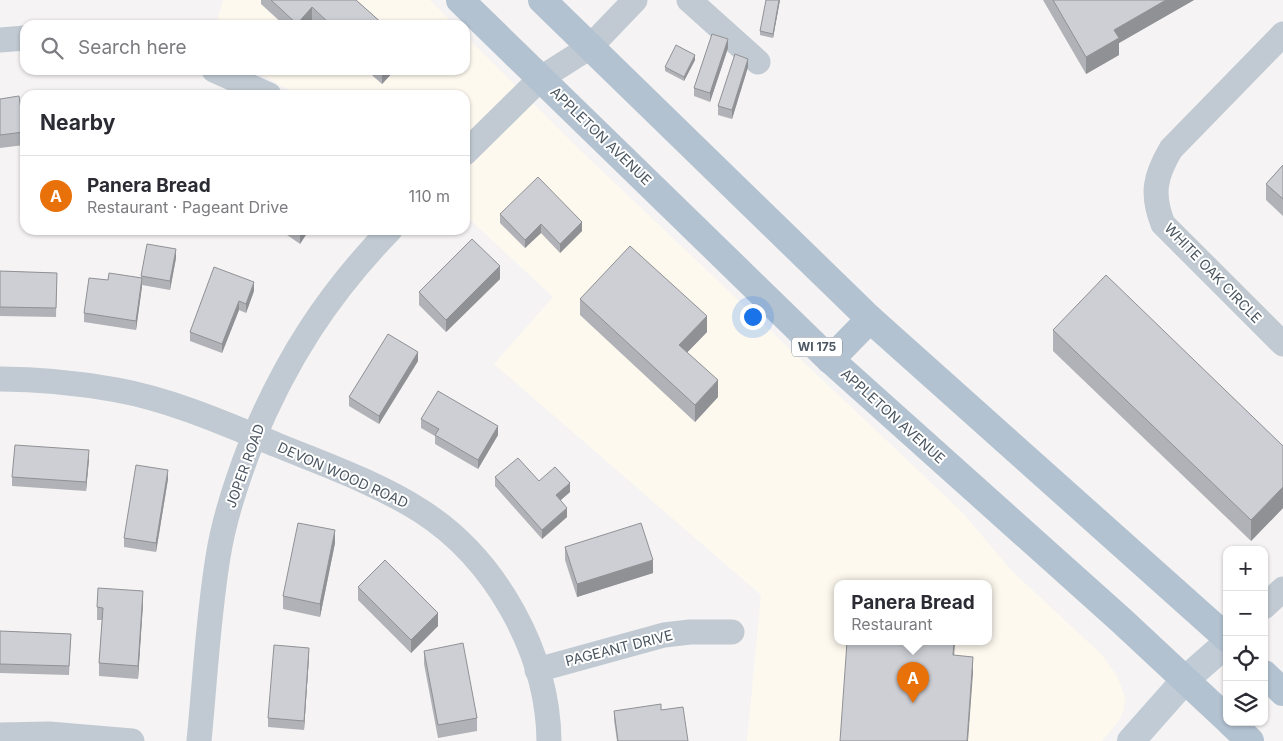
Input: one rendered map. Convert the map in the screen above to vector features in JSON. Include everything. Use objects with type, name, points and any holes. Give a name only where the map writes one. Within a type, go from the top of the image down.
[{"type":"main road","name":"APPLETON AVENUE","points":[[460,0],[830,360],[1223,715]]},
{"type":"main road","points":[[542,0],[870,319],[1225,636]]},
{"type":"main road","points":[[830,360],[870,319]]},
{"type":"main road","points":[[1268,678],[1283,692]]},
{"type":"main road","points":[[1234,726],[1250,741]]},
{"type":"street","points":[[470,148],[541,78],[590,47],[635,0]]},
{"type":"street","points":[[689,0],[758,62]]},
{"type":"street","name":"WHITE OAK CIRCLE","points":[[1283,34],[1171,149],[1159,169],[1155,187],[1156,203],[1163,224],[1283,344]]},
{"type":"street","points":[[0,40],[20,38]]},
{"type":"street","points":[[225,75],[258,90]]},
{"type":"street","name":"JOPER ROAD","points":[[199,741],[218,555],[240,471],[276,386],[294,353],[340,286],[386,235]]},
{"type":"street","name":"DEVON WOOD ROAD","points":[[0,379],[40,379],[118,390],[180,408],[255,436],[352,476],[398,497],[423,512],[458,541],[481,566],[506,599],[526,638],[537,670],[548,722],[549,741]]},
{"type":"street","points":[[1268,603],[1283,589]]},
{"type":"street","name":"PAGEANT DRIVE","points":[[537,670],[664,635],[690,632],[732,632]]},
{"type":"street","points":[[1131,741],[1185,680],[1223,647]]},
{"type":"street","points":[[0,735],[49,734],[132,741]]},
{"type":"shaded area","points":[[223,0],[430,0],[450,20],[217,20]]},
{"type":"shaded area","points":[[470,40],[583,153],[962,512],[1012,571],[1101,654],[1117,676],[1125,697],[1123,712],[1118,722],[1102,741],[747,741],[761,595],[494,364],[553,297],[470,220],[470,90],[289,90],[262,75],[470,75]]},
{"type":"building","points":[[271,0],[356,0],[378,20],[326,20],[312,7],[301,20],[293,20]]},
{"type":"building","points":[[766,0],[779,0],[773,34],[760,31]]},
{"type":"building","points":[[1053,0],[1166,0],[1114,30],[1119,38],[1086,57]]},
{"type":"building","points":[[712,34],[728,39],[710,93],[694,88]]},
{"type":"building","points":[[676,45],[695,55],[684,77],[665,67]]},
{"type":"building","points":[[735,54],[748,59],[732,110],[718,106]]},
{"type":"building","points":[[19,96],[20,132],[0,135],[0,99]]},
{"type":"building","points":[[1283,165],[1283,199],[1266,184]]},
{"type":"building","points":[[538,177],[582,222],[560,244],[541,224],[525,240],[500,214]]},
{"type":"building","points":[[472,239],[500,266],[446,320],[419,292]]},
{"type":"building","points":[[147,244],[176,249],[170,281],[141,276]]},
{"type":"building","points":[[630,246],[707,316],[679,345],[718,380],[695,405],[580,299]]},
{"type":"building","points":[[214,267],[254,282],[246,304],[239,301],[222,344],[190,332]]},
{"type":"building","points":[[0,271],[57,273],[56,308],[0,307]]},
{"type":"building","points":[[109,273],[142,278],[136,321],[84,313],[89,278],[108,280]]},
{"type":"building","points":[[1106,275],[1283,446],[1283,487],[1251,520],[1053,330]]},
{"type":"building","points":[[388,334],[418,352],[379,416],[349,397]]},
{"type":"building","points":[[438,391],[498,426],[478,460],[435,435],[439,429],[421,419]]},
{"type":"building","points":[[15,445],[89,450],[86,482],[12,477]]},
{"type":"building","points":[[518,458],[539,481],[555,467],[570,483],[556,495],[567,508],[542,530],[495,477]]},
{"type":"building","points":[[136,465],[168,470],[156,543],[124,538]]},
{"type":"building","points":[[298,523],[335,530],[320,604],[283,596]]},
{"type":"building","points":[[641,523],[653,560],[577,584],[565,547]]},
{"type":"building","points":[[385,560],[438,613],[411,640],[358,587]]},
{"type":"building","points":[[98,588],[143,591],[138,666],[99,663],[103,608],[97,607]]},
{"type":"building","points":[[0,631],[71,634],[69,666],[0,664]]},
{"type":"building","points":[[463,643],[477,718],[438,725],[424,651]]},
{"type":"building","points":[[274,645],[309,648],[304,721],[268,718]]},
{"type":"building","points":[[847,645],[954,645],[953,655],[973,657],[967,741],[840,741]]},
{"type":"building","points":[[661,704],[661,710],[683,707],[688,741],[618,741],[614,711]]},
{"type":"place","name":"Panera Bread","points":[[913,703]]}]
